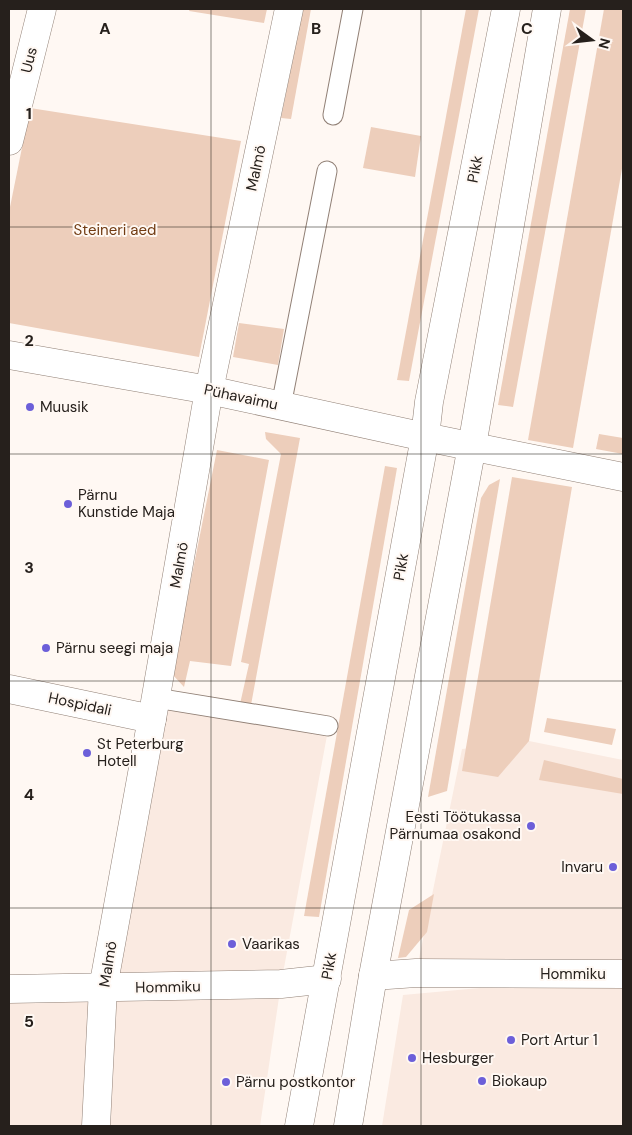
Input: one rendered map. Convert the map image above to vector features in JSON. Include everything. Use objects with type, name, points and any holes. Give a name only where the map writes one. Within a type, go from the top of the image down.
[{"type":"street","name":"Uus","points":[[9,141],[42,9]]},
{"type":"street","name":"Malmö","points":[[96,1126],[103,988],[209,390],[290,9]]},
{"type":"street","name":"Pikk","points":[[299,1126],[425,437],[429,402],[506,9]]},
{"type":"street","points":[[348,1126],[373,976],[472,446],[547,9]]},
{"type":"street","name":"Pühavaimu","points":[[9,355],[209,390],[425,437],[623,477]]},
{"type":"street","name":"Hospidali","points":[[9,689],[154,708]]},
{"type":"street","name":"Hommiku","points":[[373,976],[416,973],[623,974]]},
{"type":"street","name":"Hommiku","points":[[9,989],[281,984],[327,979]]},
{"type":"lane","points":[[333,115],[353,9]]},
{"type":"lane","points":[[282,406],[327,171]]},
{"type":"lane","points":[[154,708],[328,726]]},
{"type":"shaded area","points":[[155,702],[328,730],[281,984],[260,1126],[9,1126],[9,989],[103,988]]},
{"type":"shaded area","points":[[529,741],[623,760],[623,974],[416,973],[462,749]]},
{"type":"shaded area","name":"Port Artur 1","points":[[623,975],[623,1126],[382,1126],[403,995]]},
{"type":"green space","points":[[190,9],[267,9],[264,23],[189,11]]},
{"type":"green space","points":[[303,9],[311,9],[291,119],[281,118]]},
{"type":"green space","points":[[466,9],[479,9],[409,381],[397,380]]},
{"type":"green space","points":[[570,9],[586,9],[513,407],[498,405]]},
{"type":"green space","points":[[604,9],[623,9],[623,163],[573,448],[528,440]]},
{"type":"green space","name":"Steineri aed","points":[[30,108],[241,141],[199,357],[9,323],[9,212]]},
{"type":"green space","points":[[371,127],[421,136],[415,177],[363,168]]},
{"type":"green space","points":[[239,323],[284,329],[278,365],[233,357]]},
{"type":"green space","points":[[265,432],[300,438],[251,705],[240,704],[249,664],[241,662],[281,454],[266,439]]},
{"type":"green space","points":[[599,434],[623,438],[623,454],[596,449]]},
{"type":"green space","points":[[217,450],[269,460],[231,666],[190,661],[184,687],[172,674]]},
{"type":"green space","points":[[385,466],[397,468],[319,917],[304,916]]},
{"type":"green space","points":[[512,477],[572,487],[529,741],[498,777],[462,771]]},
{"type":"green space","points":[[500,479],[447,791],[428,797],[481,498],[489,485]]},
{"type":"green space","points":[[547,718],[616,729],[612,745],[544,732]]},
{"type":"green space","points":[[544,760],[623,779],[623,794],[539,780]]},
{"type":"green space","points":[[434,894],[427,932],[406,957],[398,958],[409,910]]},
{"type":"place","name":"Muusik","points":[[30,407]]},
{"type":"place","name":"Pärnu Kunstide Maja","points":[[68,504]]},
{"type":"place","name":"Pärnu seegi maja","points":[[46,648]]},
{"type":"place","name":"St Peterburg Hotell","points":[[87,753]]},
{"type":"place","name":"Eesti Töötukassa Pärnumaa osakond","points":[[531,826]]},
{"type":"place","name":"Invaru","points":[[613,867]]},
{"type":"place","name":"Vaarikas","points":[[232,944]]},
{"type":"place","name":"Port Artur 1","points":[[511,1040]]},
{"type":"place","name":"Hesburger","points":[[412,1058]]},
{"type":"place","name":"Biokaup","points":[[482,1081]]},
{"type":"place","name":"Pärnu postkontor","points":[[226,1082]]}]
